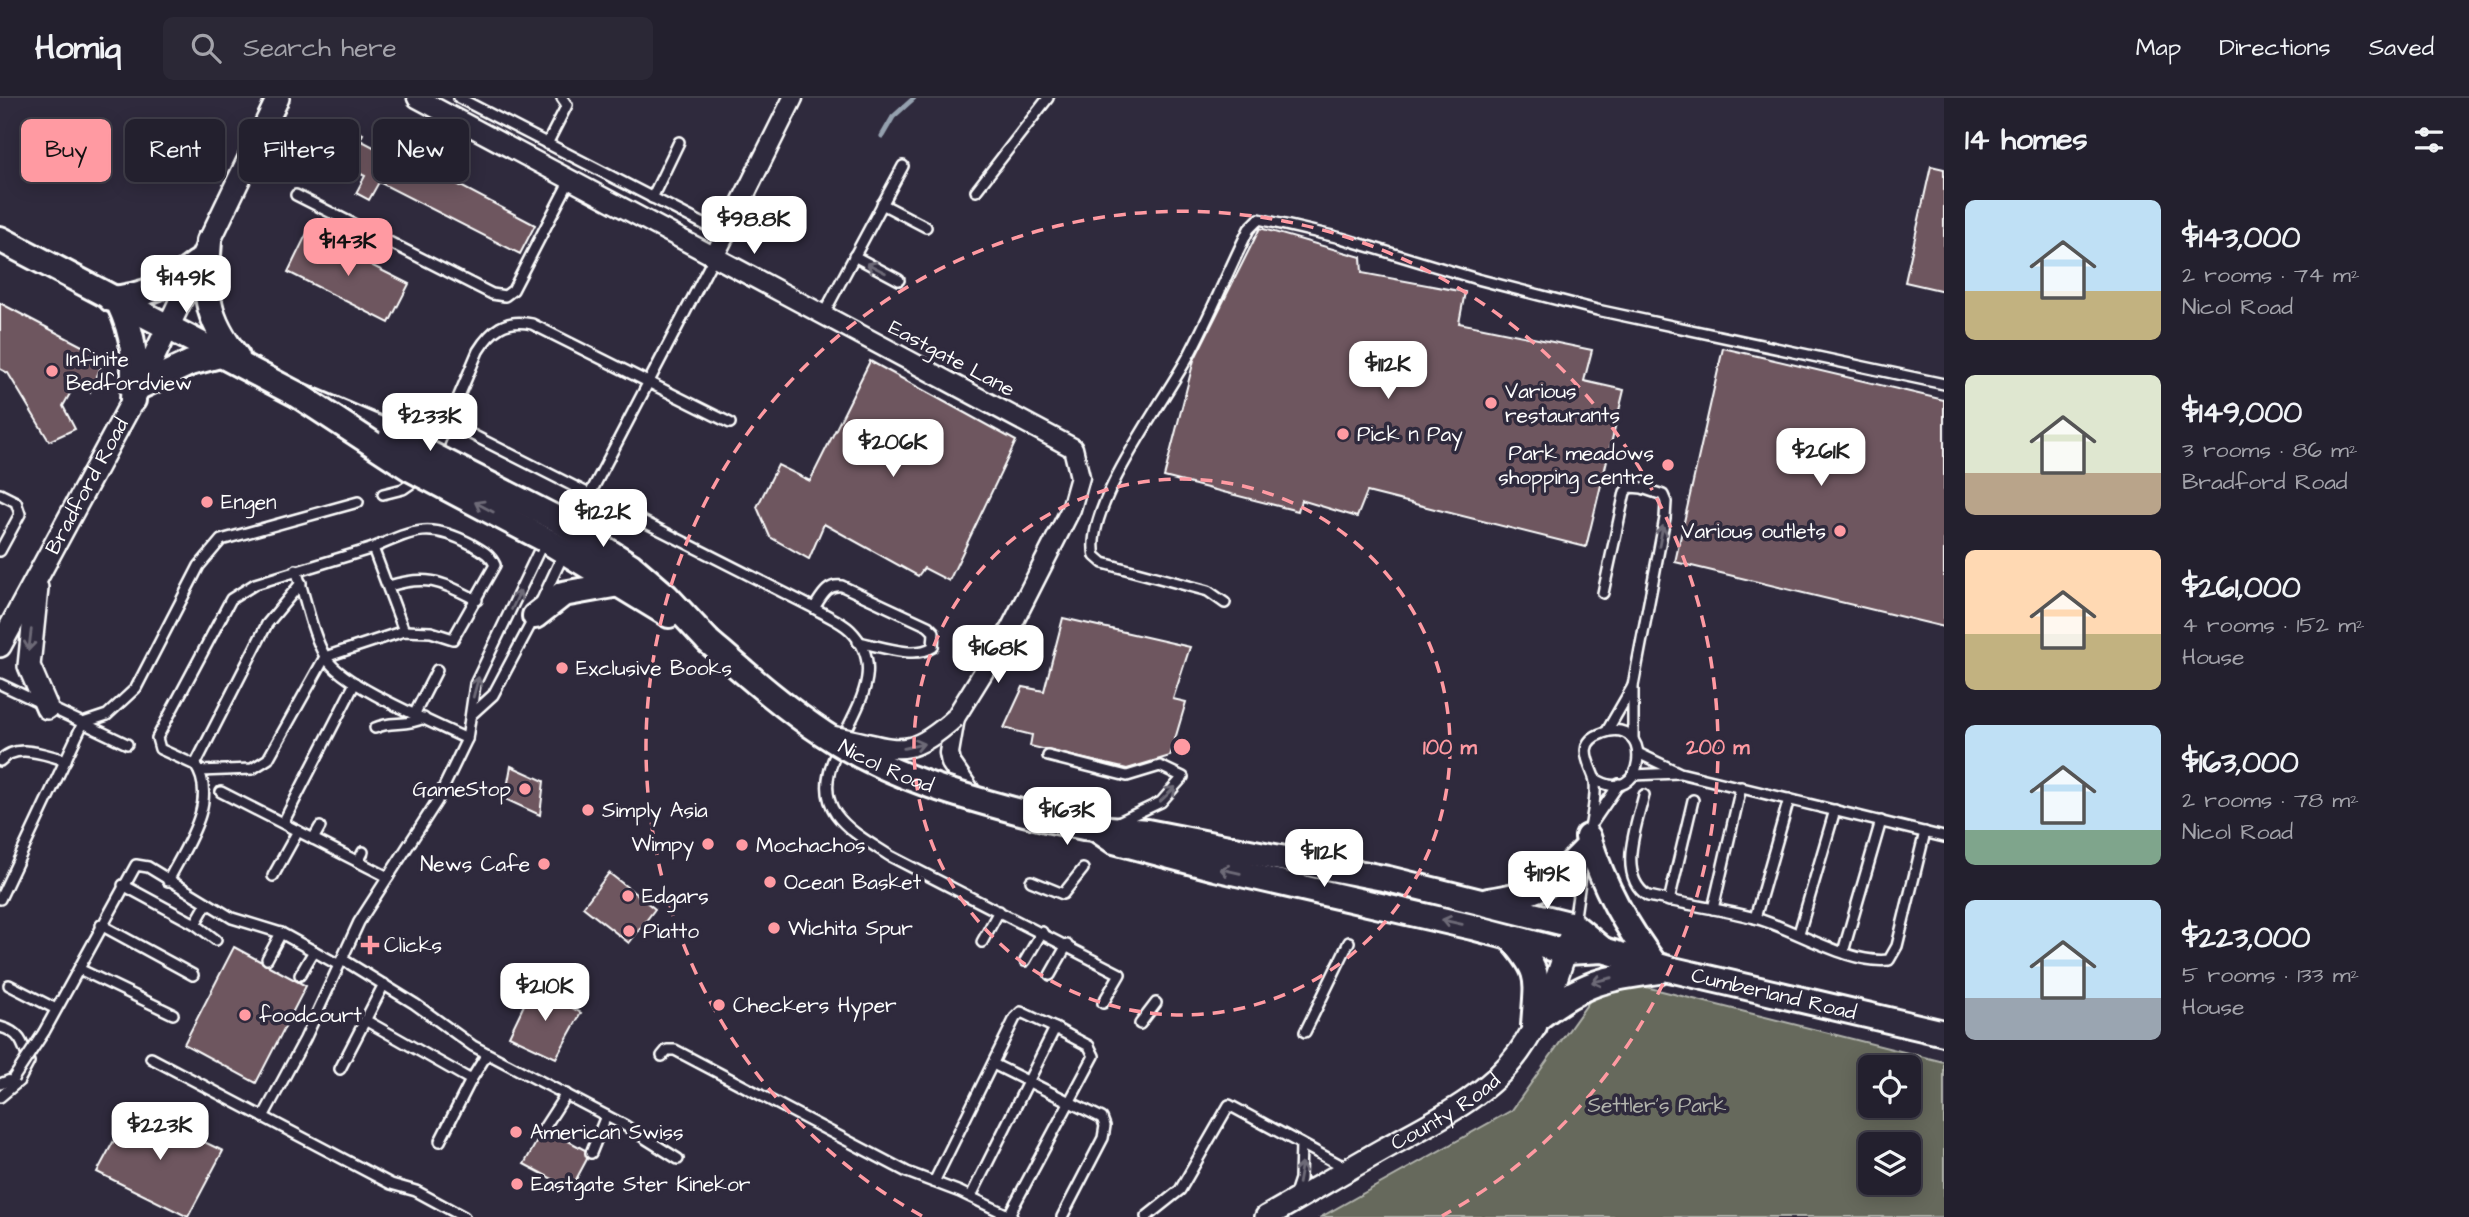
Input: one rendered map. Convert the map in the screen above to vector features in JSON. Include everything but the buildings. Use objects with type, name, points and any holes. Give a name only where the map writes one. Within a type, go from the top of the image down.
[{"type":"main road","name":"Nicol Road","points":[[0,239],[298,395],[392,435],[561,535],[631,566],[666,596],[708,641]]},
{"type":"main road","points":[[197,263],[156,290],[114,301],[129,324],[136,352],[136,393],[190,363],[234,360],[215,329],[208,309],[209,241]]},
{"type":"main road","name":"Nicol Road","points":[[561,535],[619,584],[708,641],[823,734],[895,772],[977,801],[1047,819],[1099,828],[1147,832],[1335,868],[1573,925]]},
{"type":"main road","points":[[535,616],[563,594],[619,584]]},
{"type":"main road","name":"Nicol Road","points":[[1099,828],[1114,841],[1215,868],[1566,951]]},
{"type":"main road","points":[[1474,903],[1516,897],[1558,879],[1588,837]]},
{"type":"main road","points":[[1537,1022],[1569,994],[1590,983],[1663,967],[1615,907],[1588,837]]},
{"type":"main road","name":"Cumberland Road","points":[[1573,925],[1603,950]]},
{"type":"main road","points":[[1510,937],[1532,963],[1537,977],[1537,1022]]},
{"type":"main road","name":"Cumberland Road","points":[[1566,951],[1603,950],[1663,967],[1944,1033]]},
{"type":"street","name":"Bradford Road","points":[[0,646],[136,393],[278,98]]},
{"type":"street","name":"Eastgate Lane","points":[[417,98],[1073,448],[1079,466],[1079,485],[1070,509],[1009,631],[955,718],[933,738],[912,748],[895,749],[823,734]]},
{"type":"street","points":[[714,257],[793,98]]},
{"type":"street","points":[[40,572],[29,666],[47,708]]},
{"type":"street","points":[[955,718],[949,753],[951,763],[977,801]]},
{"type":"street","name":"County Road","points":[[1266,1217],[1473,1097],[1519,1052],[1537,1022],[1566,951],[1573,925]]},
{"type":"lane","points":[[547,144],[567,104],[562,98]]},
{"type":"lane","points":[[976,191],[1048,98]]},
{"type":"lane","points":[[465,100],[725,235]]},
{"type":"lane","points":[[652,198],[679,142]]},
{"type":"lane","points":[[823,315],[903,166]]},
{"type":"lane","points":[[296,195],[492,295],[505,296],[513,290],[570,180]]},
{"type":"lane","points":[[882,204],[926,227]]},
{"type":"lane","points":[[1225,603],[1208,591],[1103,563],[1095,556],[1095,535],[1105,500],[1190,352],[1249,229],[1259,219],[1341,238],[1477,279],[1597,310],[1944,384]]},
{"type":"lane","points":[[854,256],[899,279]]},
{"type":"lane","points":[[589,496],[714,257]]},
{"type":"lane","points":[[383,494],[403,489],[421,477],[432,460],[487,336],[511,322],[531,324],[730,423]]},
{"type":"lane","points":[[447,422],[814,608],[850,629],[866,659],[866,684],[828,773],[828,792],[834,812],[857,834],[890,856],[1120,974],[1103,1003]]},
{"type":"lane","points":[[1588,837],[1619,784],[1633,775],[1639,765],[1640,754],[1633,740],[1633,686],[1666,502],[1663,495],[1630,487],[1625,492],[1603,593]]},
{"type":"lane","points":[[0,494],[16,502],[20,514],[0,551]]},
{"type":"lane","points":[[0,899],[83,723],[107,715],[136,688],[199,566],[221,540],[358,502]]},
{"type":"lane","points":[[419,530],[450,533],[486,552],[495,565],[453,639],[431,632],[404,631],[326,657],[268,759],[252,769],[197,768],[160,749],[157,738],[164,723],[231,599],[255,584],[296,570],[373,548],[419,530]]},
{"type":"lane","points":[[471,715],[493,695],[535,616],[561,535]]},
{"type":"lane","points":[[263,1117],[359,922],[437,800],[467,739],[475,684],[561,535]]},
{"type":"lane","points":[[373,548],[404,631]]},
{"type":"lane","points":[[296,570],[326,657],[342,676],[467,739]]},
{"type":"lane","points":[[389,586],[409,580],[432,579],[477,600]]},
{"type":"lane","points":[[168,881],[200,817],[202,789],[197,768],[267,624],[301,583]]},
{"type":"lane","points":[[814,608],[827,589],[834,585],[842,586],[928,625],[934,632],[935,640],[933,647],[925,652],[858,642]]},
{"type":"lane","points":[[375,728],[391,724],[409,725],[420,715],[437,670]]},
{"type":"lane","points":[[283,823],[355,683]]},
{"type":"lane","points":[[0,684],[127,744]]},
{"type":"lane","points":[[1607,731],[1633,686]]},
{"type":"lane","points":[[1619,784],[1601,783],[1594,778],[1586,765],[1587,748],[1598,735],[1607,731],[1624,734],[1633,740]]},
{"type":"lane","points":[[0,761],[8,752],[18,750],[66,760]]},
{"type":"lane","points":[[1640,754],[1680,773],[1944,837]]},
{"type":"lane","points":[[1048,756],[1127,776],[1160,766],[1184,777],[1161,802],[1099,828]]},
{"type":"lane","points":[[1633,775],[1680,773]]},
{"type":"lane","points":[[1573,925],[1588,837],[1594,778]]},
{"type":"lane","points":[[1713,909],[1741,787]]},
{"type":"lane","points":[[220,792],[388,877]]},
{"type":"lane","points":[[1644,795],[1631,863],[1634,881],[1648,896],[1755,918],[1843,952],[1878,962],[1889,960],[1897,946],[1925,832]]},
{"type":"lane","points":[[1755,918],[1789,799]]},
{"type":"lane","points":[[1669,901],[1693,800]]},
{"type":"lane","points":[[1799,933],[1835,810]]},
{"type":"lane","points":[[1843,952],[1881,821]]},
{"type":"lane","points":[[313,839],[320,827]]},
{"type":"lane","points":[[273,876],[298,831]]},
{"type":"lane","points":[[358,862],[363,852]]},
{"type":"lane","points":[[0,1084],[13,1079],[44,1032],[136,865],[148,867],[206,905],[232,918],[281,933],[384,985],[487,1054],[566,1094],[678,1159]]},
{"type":"lane","points":[[1031,881],[1063,894],[1083,869]]},
{"type":"lane","points":[[123,886],[195,924],[216,940]]},
{"type":"lane","points":[[195,924],[206,905]]},
{"type":"lane","points":[[982,942],[999,911]]},
{"type":"lane","points":[[101,925],[193,975]]},
{"type":"lane","points":[[1025,961],[1042,932]]},
{"type":"lane","points":[[267,959],[281,933]]},
{"type":"lane","points":[[1305,1032],[1349,942]]},
{"type":"lane","points":[[1050,975],[1068,946]]},
{"type":"lane","points":[[300,975],[314,951]]},
{"type":"lane","points":[[79,969],[173,1014]]},
{"type":"lane","points":[[9,985],[56,1009]]},
{"type":"lane","points":[[340,1069],[384,985]]},
{"type":"lane","points":[[1140,1024],[1156,1003]]},
{"type":"lane","points":[[662,1056],[667,1050],[675,1050],[906,1172],[971,1196],[1010,1216],[1094,1051],[1021,1012],[934,1182]]},
{"type":"lane","points":[[365,1020],[471,1080]]},
{"type":"lane","points":[[0,1027],[10,1030],[22,1040],[29,1062],[19,1081],[0,1097]]},
{"type":"lane","points":[[971,1196],[1055,1028]]},
{"type":"lane","points":[[440,1141],[487,1054]]},
{"type":"lane","points":[[151,1058],[391,1184],[416,1191],[464,1217]]},
{"type":"lane","points":[[993,1064],[1102,1118],[1105,1126],[1103,1138],[1062,1217]]},
{"type":"lane","points":[[544,1128],[566,1094]]},
{"type":"lane","points":[[1146,1217],[1180,1190],[1229,1105],[1347,1169]]},
{"type":"lane","points":[[591,1153],[606,1116]]},
{"type":"lane","points":[[1293,1202],[1300,1179],[1301,1144]]},
{"type":"green space","name":"Settler's Park","points":[[1630,983],[1916,1055],[1858,1055],[1858,1118],[1921,1118],[1921,1056],[1944,1062],[1944,1217],[1321,1217],[1512,1110],[1593,996]]},
{"type":"waterway","points":[[882,136],[893,117],[914,98]]},
{"type":"place","name":"Infinite Bedfordview","points":[[52,371]]},
{"type":"place","name":"Various restaurants","points":[[1491,403]]},
{"type":"place","name":"Pick n Pay","points":[[1343,434]]},
{"type":"place","name":"Park meadows shopping centre","points":[[1668,465]]},
{"type":"place","name":"Engen","points":[[207,502]]},
{"type":"place","name":"Various outlets","points":[[1840,531]]},
{"type":"place","name":"Exclusive Books","points":[[562,668]]},
{"type":"place","name":"GameStop","points":[[525,789]]},
{"type":"place","name":"Simply Asia","points":[[588,810]]},
{"type":"place","name":"Wimpy","points":[[708,844]]},
{"type":"place","name":"Mochachos","points":[[742,845]]},
{"type":"place","name":"News Cafe","points":[[544,864]]},
{"type":"place","name":"Ocean Basket","points":[[770,882]]},
{"type":"place","name":"Edgars","points":[[628,896]]},
{"type":"place","name":"Wichita Spur","points":[[774,928]]},
{"type":"place","name":"Piatto","points":[[629,931]]},
{"type":"place","name":"Clicks","points":[[370,945]]},
{"type":"place","name":"Checkers Hyper","points":[[719,1005]]},
{"type":"place","name":"foodcourt","points":[[245,1015]]},
{"type":"place","name":"American Swiss","points":[[516,1132]]},
{"type":"place","name":"Eastgate Ster Kinekor","points":[[517,1184]]}]
